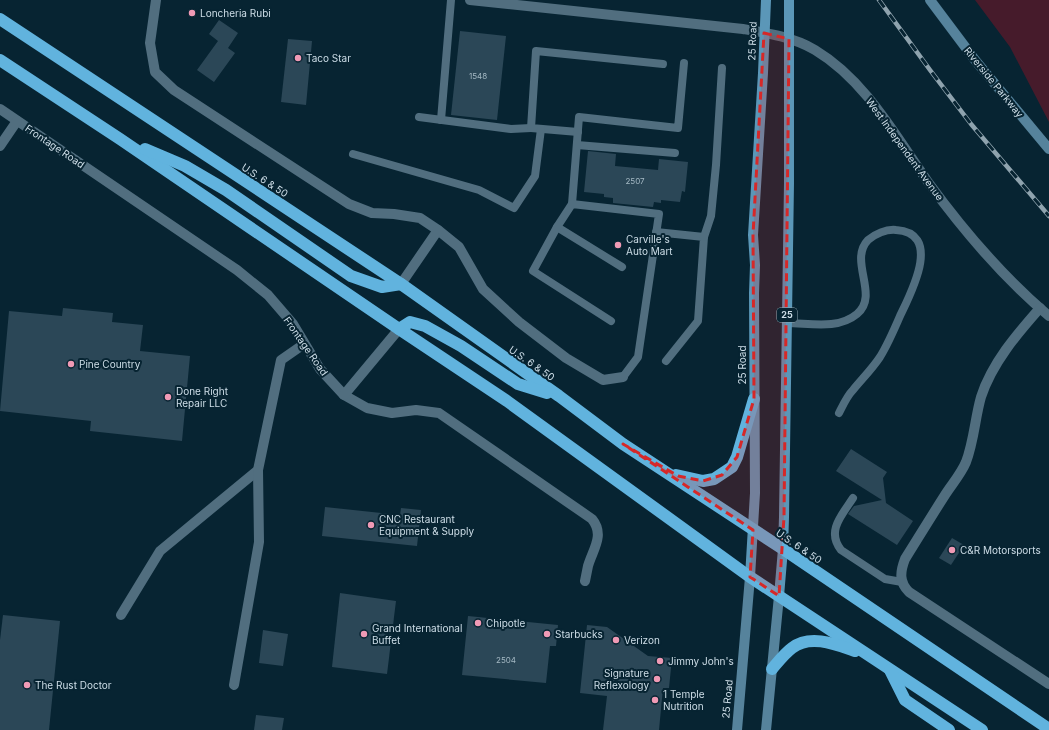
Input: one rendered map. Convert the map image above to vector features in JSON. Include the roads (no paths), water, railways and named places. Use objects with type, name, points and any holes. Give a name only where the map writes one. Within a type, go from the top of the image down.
[{"type":"highway","name":"U.S. 6 & 50","points":[[0,19],[401,284],[559,396],[623,444],[783,549],[1049,729]]},
{"type":"highway","points":[[0,60],[120,139],[507,401],[750,577],[982,730]]},
{"type":"highway","points":[[120,139],[185,166],[226,190],[351,276],[382,287],[401,284]]},
{"type":"highway","points":[[399,329],[410,322],[425,326],[461,346],[518,384],[559,396]]},
{"type":"highway","points":[[623,444],[660,467],[678,476],[703,481],[714,479],[732,467],[737,457],[754,399]]},
{"type":"highway","points":[[772,669],[791,649],[798,644],[811,641],[831,642],[872,657]]},
{"type":"highway","points":[[890,669],[905,700],[949,730]]},
{"type":"main road","name":"25 Road","points":[[737,730],[750,577],[755,493],[755,265],[753,235],[766,0]]},
{"type":"main road","name":"25","points":[[766,730],[783,549],[787,323],[789,0]]},
{"type":"main road","name":"Riverside Parkway","points":[[932,0],[939,13],[1049,149]]},
{"type":"street","points":[[156,0],[150,43],[155,72],[174,90],[349,204],[372,213],[394,214],[420,218],[459,247],[483,289],[519,322],[566,358],[603,380],[623,377]]},
{"type":"street","name":"West Independent Avenue","points":[[470,0],[742,29],[777,35],[814,49],[826,57],[862,91],[884,118],[929,183],[970,235],[1004,273],[1049,316]]},
{"type":"street","name":"Frontage Road","points":[[0,109],[237,270],[268,295],[293,324],[320,369],[344,395],[367,408],[392,413],[416,410],[439,413],[592,519],[596,523],[599,532],[596,546],[588,566],[585,581]]},
{"type":"street","points":[[0,146],[17,121]]},
{"type":"street","points":[[401,284],[438,230]]},
{"type":"street","points":[[1040,308],[1017,335],[994,368],[981,396],[970,450],[965,463],[958,477],[904,560],[902,567],[902,582],[905,588],[910,592],[1049,684]]},
{"type":"street","points":[[344,395],[399,329]]},
{"type":"street","points":[[234,685],[259,542],[258,470],[280,360],[304,344]]},
{"type":"street","points":[[121,615],[160,551],[258,470]]},
{"type":"lane","points":[[440,120],[451,0]]},
{"type":"lane","points":[[531,128],[536,51],[663,64]]},
{"type":"lane","points":[[611,322],[533,271],[557,227],[572,204],[579,117],[678,128],[684,63]]},
{"type":"lane","points":[[666,361],[698,321],[704,237],[710,216],[716,165],[722,68]]},
{"type":"lane","points":[[419,117],[511,129],[531,128],[578,132]]},
{"type":"lane","points":[[353,154],[479,190],[514,208],[535,176],[541,129]]},
{"type":"lane","points":[[577,144],[675,153]]},
{"type":"lane","points":[[572,204],[659,214],[638,358],[623,377]]},
{"type":"lane","points":[[557,227],[622,267]]},
{"type":"lane","points":[[787,323],[828,324],[840,323],[849,320],[862,309],[865,302],[866,293],[862,258],[863,248],[868,240],[876,234],[893,229],[903,230],[911,234],[917,240],[920,247],[920,267],[911,294],[880,357],[852,391],[838,413]]},
{"type":"lane","points":[[656,232],[704,237]]},
{"type":"lane","points":[[853,498],[837,523],[834,538],[836,544],[841,550],[885,580],[902,582]]},
{"type":"railway","points":[[879,0],[971,124],[1049,216]]},
{"type":"place","name":"Loncheria Rubi","points":[[192,13]]},
{"type":"place","name":"Taco Star","points":[[298,58]]},
{"type":"place","name":"Carville's Auto Mart","points":[[618,245]]},
{"type":"place","name":"Pine Country","points":[[71,364]]},
{"type":"place","name":"Done Right Repair LLC","points":[[168,397]]},
{"type":"place","name":"CNC Restaurant Equipment & Supply","points":[[371,525]]},
{"type":"place","name":"C&R Motorsports","points":[[952,550]]},
{"type":"place","name":"Chipotle","points":[[478,623]]},
{"type":"place","name":"Grand International Buffet","points":[[364,634]]},
{"type":"place","name":"Starbucks","points":[[547,634]]},
{"type":"place","name":"Verizon","points":[[616,640]]},
{"type":"place","name":"Jimmy John's","points":[[660,661]]},
{"type":"place","name":"Signature Reflexology","points":[[657,679]]},
{"type":"place","name":"The Rust Doctor","points":[[27,685]]},
{"type":"place","name":"1 Temple Nutrition","points":[[655,700]]}]
